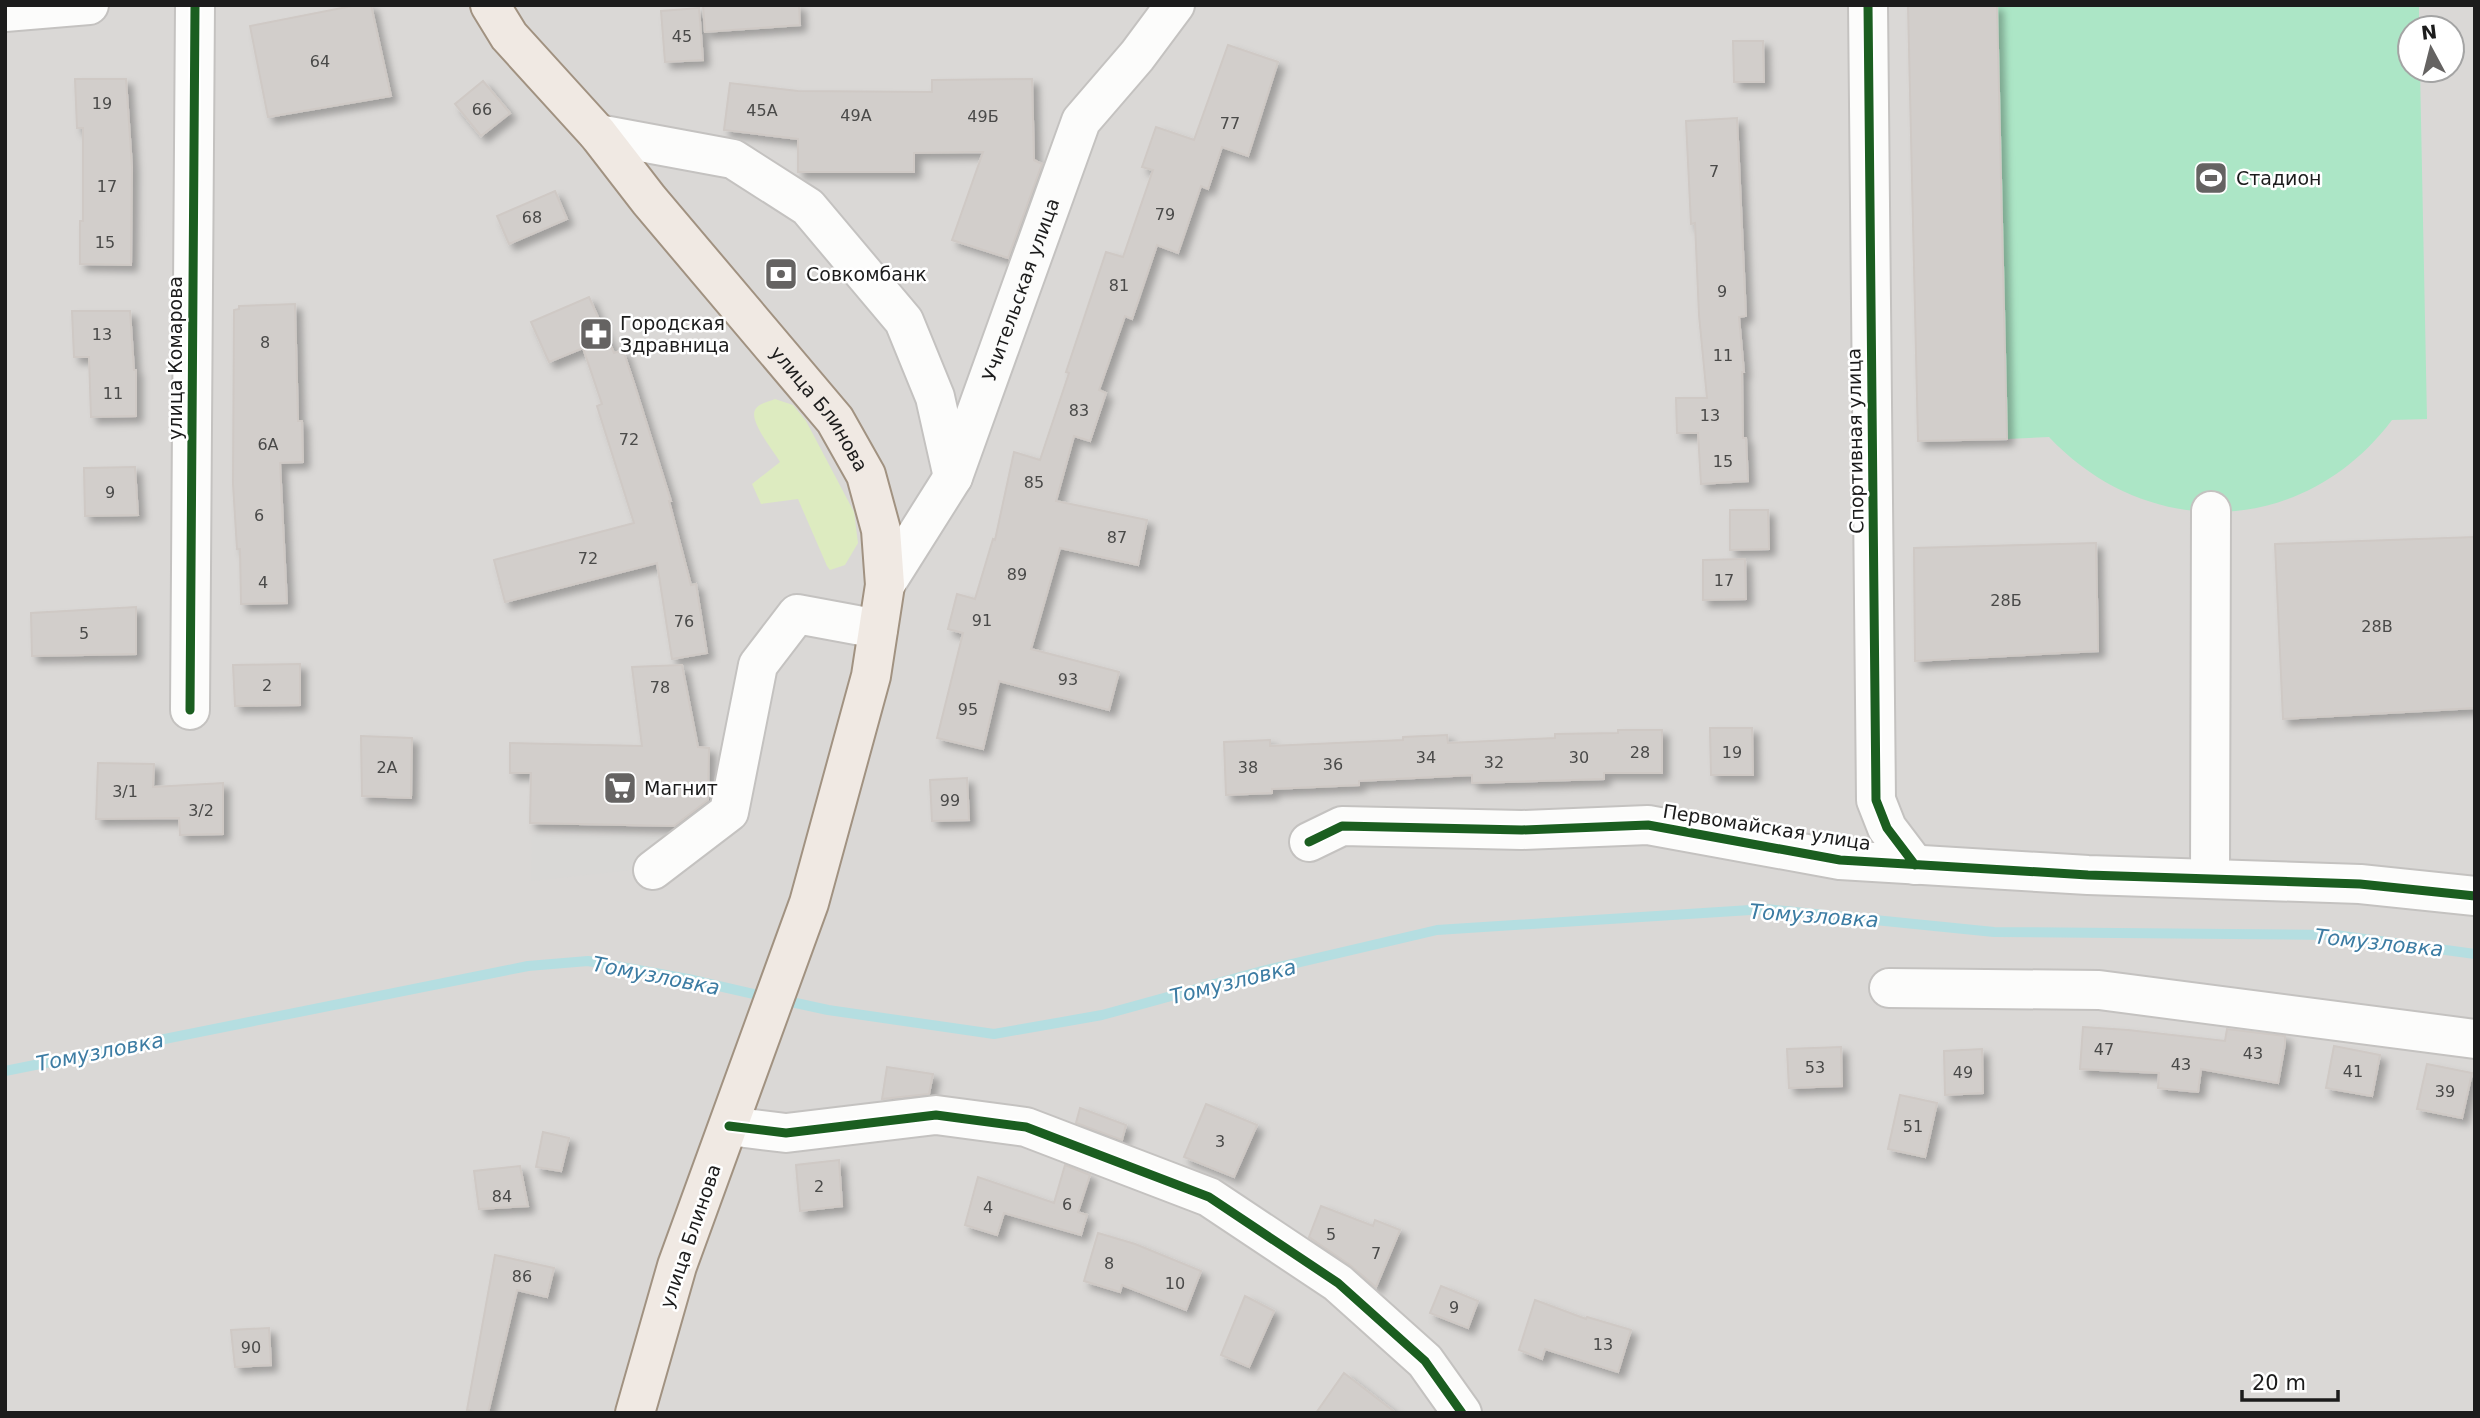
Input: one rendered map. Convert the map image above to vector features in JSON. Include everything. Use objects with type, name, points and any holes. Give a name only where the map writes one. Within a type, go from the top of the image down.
[{"type":"main road","name":"улица Блинова","points":[[490,5],[509,36],[597,134],[649,200],[835,420],[866,475],[881,530],[885,585],[871,676],[809,903],[677,1266],[635,1413]]},
{"type":"street","points":[[5,12],[89,5]]},
{"type":"street","name":"улица Комарова","points":[[190,710],[195,5]]},
{"type":"street","name":"Учительская улица","points":[[885,585],[953,477],[1081,121],[1137,56],[1175,5]]},
{"type":"street","name":"Спортивная улица","points":[[1868,5],[1876,800],[1887,828],[1915,865]]},
{"type":"street","points":[[597,134],[733,159],[808,207],[904,321],[935,397],[953,477]]},
{"type":"street","points":[[2210,879],[2211,512]]},
{"type":"street","points":[[653,870],[729,812],[758,665],[797,614],[878,629]]},
{"type":"street","name":"Первомайская улица","points":[[1309,842],[1342,826],[1522,830],[1648,825],[1840,860],[2088,875],[2360,884],[2475,896]]},
{"type":"street","points":[[1889,988],[2099,990],[2475,1039]]},
{"type":"street","points":[[729,1126],[786,1133],[936,1115],[1026,1127],[1209,1197],[1338,1283],[1425,1361],[1462,1413]]},
{"type":"shaded area","points":[[5,5],[2475,5],[2475,1413],[5,1413]]},
{"type":"shaded area","points":[[532,835],[698,837],[632,870],[531,881]]},
{"type":"green space","name":"Стадион","points":[[1997,5],[2419,5],[2419,14],[2396,14],[2396,84],[2420,84],[2427,419],[2392,420],[2356,459],[2315,487],[2271,504],[2225,512],[2178,509],[2132,495],[2089,471],[2049,437],[2007,439]]},
{"type":"green space","points":[[775,399],[793,405],[806,421],[854,512],[858,543],[845,565],[830,570],[827,566],[798,499],[761,504],[752,484],[780,462],[759,429],[754,415],[759,406]]},
{"type":"building","points":[[357,5],[371,5],[391,96],[268,117],[250,26]]},
{"type":"building","points":[[703,5],[799,5],[800,25],[705,32]]},
{"type":"building","points":[[1908,5],[1997,5],[2007,439],[1918,441]]},
{"type":"building","points":[[699,8],[703,60],[665,62],[661,11]]},
{"type":"building","points":[[1733,41],[1763,41],[1764,82],[1734,82]]},
{"type":"building","points":[[1228,45],[1278,62],[1248,156],[1222,147],[1208,189],[1201,186],[1178,253],[1157,245],[1132,319],[1125,316],[1099,390],[1106,393],[1090,441],[1074,436],[1056,501],[1147,520],[1138,565],[1060,548],[1031,649],[1119,672],[1109,710],[999,681],[983,749],[937,738],[963,633],[948,629],[957,594],[975,599],[993,539],[995,540],[1014,452],[1040,460],[1106,252],[1123,257],[1153,170],[1142,167],[1156,127],[1194,140]]},
{"type":"building","points":[[75,79],[126,79],[132,167],[131,265],[80,264],[83,128],[77,128]]},
{"type":"building","points":[[1032,79],[1034,160],[1042,164],[1008,258],[952,240],[983,152],[914,153],[914,172],[798,172],[798,139],[724,130],[730,83],[798,91],[932,92],[932,80]]},
{"type":"building","points":[[483,81],[510,113],[481,136],[455,104]]},
{"type":"building","points":[[1737,118],[1746,316],[1739,317],[1744,372],[1743,438],[1746,438],[1748,481],[1701,484],[1698,433],[1677,433],[1676,398],[1707,398],[1699,315],[1695,223],[1691,224],[1686,121]]},
{"type":"building","points":[[555,191],[567,219],[509,244],[497,216]]},
{"type":"building","points":[[589,297],[614,353],[623,350],[634,383],[671,501],[691,585],[696,584],[707,653],[672,659],[657,563],[505,602],[494,560],[634,523],[597,406],[602,404],[583,348],[549,362],[531,322]]},
{"type":"building","points":[[295,304],[298,421],[302,421],[303,462],[280,463],[287,603],[241,604],[240,549],[237,549],[233,484],[234,310],[239,309],[239,306]]},
{"type":"building","points":[[72,311],[130,311],[136,370],[136,416],[91,417],[89,357],[74,357]]},
{"type":"building","points":[[135,467],[138,515],[85,516],[84,468]]},
{"type":"building","points":[[1730,510],[1768,510],[1769,549],[1730,550]]},
{"type":"building","points":[[2475,537],[2475,708],[2283,719],[2275,544]]},
{"type":"building","points":[[2096,543],[2098,651],[1915,661],[1914,548]]},
{"type":"building","points":[[1745,559],[1746,599],[1703,600],[1703,560]]},
{"type":"building","points":[[136,607],[136,654],[32,656],[31,613]]},
{"type":"building","points":[[300,664],[300,705],[235,706],[233,665]]},
{"type":"building","name":"Магнит","points":[[682,665],[698,747],[709,748],[708,800],[674,826],[530,823],[531,773],[510,773],[510,743],[642,746],[632,667]]},
{"type":"building","points":[[1710,728],[1752,728],[1753,775],[1711,775]]},
{"type":"building","points":[[1618,730],[1662,730],[1662,773],[1604,773],[1604,779],[1472,783],[1472,775],[1359,781],[1359,785],[1272,789],[1272,793],[1226,795],[1224,742],[1270,740],[1270,746],[1403,740],[1403,737],[1447,735],[1448,743],[1555,738],[1555,734],[1618,733]]},
{"type":"building","points":[[361,736],[412,738],[411,798],[362,796]]},
{"type":"building","points":[[98,763],[154,764],[153,787],[223,783],[223,834],[180,835],[179,818],[96,819]]},
{"type":"building","points":[[967,778],[969,820],[932,821],[930,780]]},
{"type":"building","points":[[2083,1027],[2225,1041],[2227,1029],[2285,1036],[2278,1083],[2201,1069],[2198,1092],[2158,1088],[2159,1073],[2080,1069]]},
{"type":"building","points":[[2334,1046],[2380,1055],[2372,1096],[2326,1088]]},
{"type":"building","points":[[1841,1047],[1842,1086],[1789,1088],[1787,1049]]},
{"type":"building","points":[[1982,1049],[1983,1093],[1945,1095],[1944,1051]]},
{"type":"building","points":[[2427,1064],[2472,1073],[2462,1118],[2417,1109]]},
{"type":"building","points":[[887,1067],[933,1074],[929,1094],[882,1099]]},
{"type":"building","points":[[1900,1095],[1937,1103],[1925,1157],[1888,1149]]},
{"type":"building","points":[[1206,1104],[1257,1125],[1234,1177],[1184,1157]]},
{"type":"building","points":[[1080,1108],[1126,1125],[1122,1140],[1076,1123]]},
{"type":"building","points":[[543,1132],[569,1138],[561,1171],[536,1167]]},
{"type":"building","points":[[839,1160],[842,1206],[800,1211],[796,1165]]},
{"type":"building","points":[[1065,1165],[1090,1175],[1078,1212],[1087,1215],[1081,1235],[1004,1213],[997,1235],[965,1225],[978,1177],[1054,1203]]},
{"type":"building","points":[[520,1166],[528,1206],[479,1209],[474,1171]]},
{"type":"building","points":[[1321,1206],[1373,1226],[1375,1220],[1400,1230],[1376,1287],[1309,1237]]},
{"type":"building","points":[[1098,1233],[1135,1244],[1201,1271],[1186,1310],[1122,1285],[1120,1292],[1084,1281]]},
{"type":"building","points":[[495,1255],[554,1268],[547,1297],[517,1290],[488,1413],[478,1413],[467,1410]]},
{"type":"building","points":[[1441,1286],[1478,1301],[1468,1328],[1430,1313]]},
{"type":"building","points":[[1245,1296],[1274,1311],[1249,1367],[1221,1355]]},
{"type":"building","points":[[1535,1300],[1586,1319],[1587,1317],[1631,1330],[1618,1372],[1545,1349],[1542,1359],[1519,1350]]},
{"type":"building","points":[[269,1328],[271,1365],[235,1367],[231,1330]]},
{"type":"building","points":[[1344,1373],[1396,1413],[1316,1413]]},
{"type":"waterway","name":"Томузловка","points":[[782,1000],[828,1010],[994,1034],[1102,1015],[1262,971],[1437,930],[1766,909],[1994,932],[2335,935],[2475,954]]},
{"type":"waterway","name":"Томузловка","points":[[5,1071],[528,966],[588,961],[767,997]]},
{"type":"cycle path","points":[[190,710],[195,5]]},
{"type":"cycle path","points":[[1868,5],[1876,800],[1887,828],[1915,865]]},
{"type":"cycle path","points":[[1309,842],[1342,826],[1522,830],[1648,825],[1840,860],[2088,875],[2360,884],[2475,896]]},
{"type":"cycle path","points":[[729,1126],[786,1133],[936,1115],[1026,1127],[1209,1197],[1338,1283],[1425,1361],[1462,1413]]},
{"type":"place","name":"Стадион","points":[[2211,178]]},
{"type":"place","name":"Совкомбанк","points":[[781,274]]},
{"type":"place","name":"Городская Здравница","points":[[596,334]]},
{"type":"place","name":"Магнит","points":[[620,788]]}]
